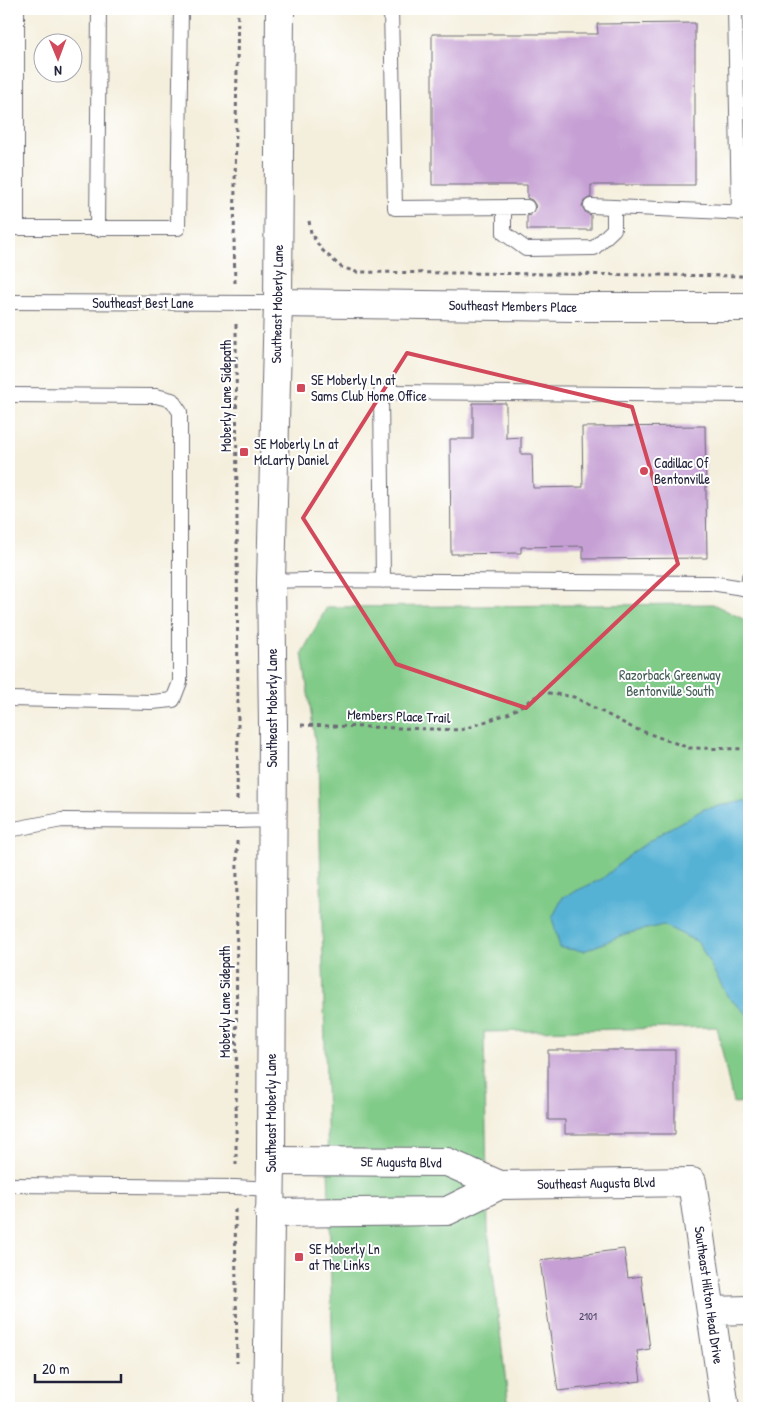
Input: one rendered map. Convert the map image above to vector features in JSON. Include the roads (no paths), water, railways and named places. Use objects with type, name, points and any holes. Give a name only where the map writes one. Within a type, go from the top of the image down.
[{"type":"street","name":"Southeast Moberly Lane","points":[[266,1408],[271,1161],[271,581],[278,303],[280,9]]},
{"type":"street","name":"Southeast Members Place","points":[[278,303],[749,307]]},
{"type":"street","name":"SE Augusta Blvd","points":[[271,1161],[447,1162],[500,1185]]},
{"type":"street","name":"Southeast Augusta Blvd","points":[[500,1185],[692,1182]]},
{"type":"street","name":"Southeast Hilton Head Drive","points":[[692,1182],[725,1408]]},
{"type":"street","points":[[270,1201],[447,1211],[500,1185]]},
{"type":"street","points":[[711,1311],[749,1310]]},
{"type":"lane","points":[[17,9],[13,228],[178,228],[181,9]]},
{"type":"lane","points":[[97,228],[99,9]]},
{"type":"lane","points":[[391,9],[395,208],[527,207]]},
{"type":"lane","points":[[591,206],[744,213],[735,9]]},
{"type":"lane","points":[[504,208],[504,233],[526,249],[594,248],[614,229],[614,208]]},
{"type":"lane","name":"Southeast Best Lane","points":[[9,302],[278,303]]},
{"type":"lane","points":[[383,581],[382,392],[749,395]]},
{"type":"lane","points":[[9,395],[156,396],[172,400],[180,412],[180,682],[173,700],[152,702],[9,699]]},
{"type":"lane","points":[[271,581],[712,583],[749,589],[749,577]]},
{"type":"lane","points":[[9,830],[62,820],[272,820]]},
{"type":"lane","points":[[9,1185],[235,1187],[270,1201]]},
{"type":"water","points":[[749,800],[749,1016],[728,997],[698,942],[663,925],[625,934],[584,951],[560,948],[552,918],[563,897],[602,879],[632,853],[663,832],[704,809]]},
{"type":"place","name":"SE Moberly Ln at Sams Club Home Office","points":[[301,388]]},
{"type":"place","name":"SE Moberly Ln at McLarty Daniel","points":[[244,452]]},
{"type":"place","name":"Cadillac Of Bentonville","points":[[644,471]]},
{"type":"place","name":"SE Moberly Ln at The Links","points":[[299,1257]]},
{"type":"park label","name":"Razorback Greenway Bentonville South","points":[[670,684]]}]
